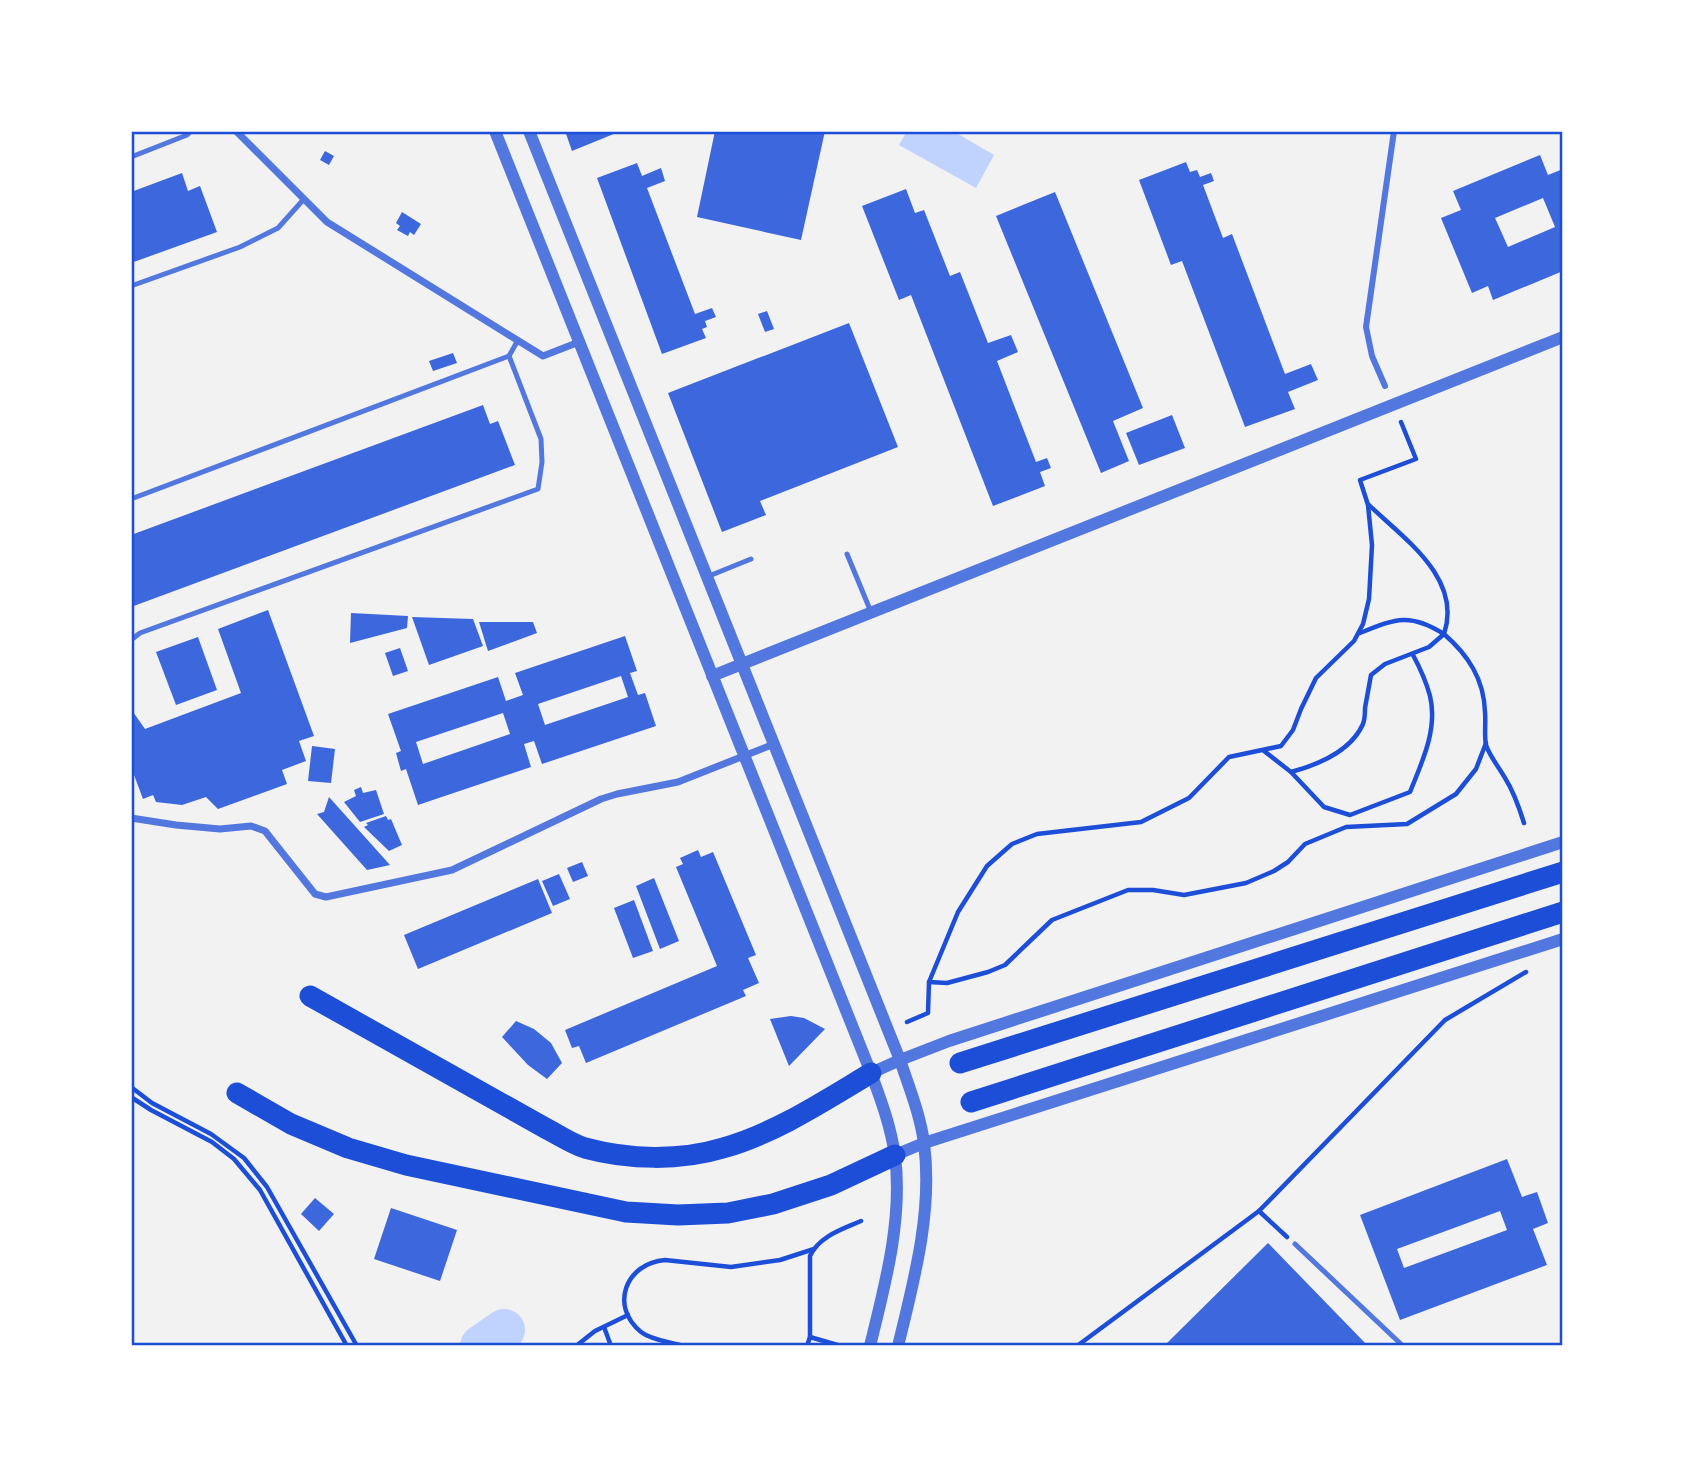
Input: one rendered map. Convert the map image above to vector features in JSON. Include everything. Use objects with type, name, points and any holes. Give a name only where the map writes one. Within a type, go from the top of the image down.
[{"type":"highway","points":[[960,1063],[1563,872]]},
{"type":"highway","points":[[971,1102],[1563,912]]},
{"type":"highway","points":[[310,996],[547,1129],[584,1147],[620,1154],[666,1157],[723,1149],[797,1116],[872,1073]]},
{"type":"highway","points":[[237,1093],[291,1124],[348,1147],[406,1165],[625,1212],[678,1215],[728,1213],[773,1204],[831,1185],[895,1155]]},
{"type":"street","points":[[236,131],[327,222],[543,356],[579,342]]},
{"type":"street","points":[[495,131],[886,1113],[895,1155],[895,1222],[870,1346]]},
{"type":"street","points":[[529,131],[915,1101],[924,1143],[924,1215],[898,1346]]},
{"type":"street","points":[[1385,386],[1372,356],[1366,327],[1394,131]]},
{"type":"street","points":[[712,676],[1563,337]]},
{"type":"street","points":[[131,818],[220,829],[251,826],[265,831],[315,894],[326,897],[452,870],[601,799],[678,782],[774,744]]},
{"type":"street","points":[[872,1073],[962,1037],[1563,842]]},
{"type":"street","points":[[895,1155],[924,1143],[1563,939]]},
{"type":"lane","points":[[131,157],[191,131]]},
{"type":"lane","points":[[131,286],[240,247],[278,228],[304,199]]},
{"type":"lane","points":[[131,499],[509,356],[517,340]]},
{"type":"lane","points":[[131,640],[140,633],[537,488],[542,462],[541,439],[509,356]]},
{"type":"lane","points":[[847,554],[872,612]]},
{"type":"lane","points":[[707,577],[751,559]]},
{"type":"lane","points":[[1295,1244],[1403,1346]]},
{"type":"path","points":[[907,1022],[928,1013],[929,982],[958,912],[987,866],[1012,844],[1037,834],[1141,822],[1189,798],[1229,757],[1281,746],[1293,730],[1315,678],[1354,641],[1363,624],[1369,599],[1372,545],[1368,505],[1360,480],[1416,459],[1401,422]]},
{"type":"path","points":[[1291,772],[1325,760],[1358,733],[1364,722],[1371,675],[1385,664],[1429,647],[1444,634],[1448,620],[1447,604],[1439,580],[1427,560],[1368,505]]},
{"type":"path","points":[[929,982],[947,983],[1006,965],[1052,920],[1128,890],[1153,890],[1184,895],[1246,883],[1288,862],[1305,844],[1346,827],[1406,824],[1456,794],[1476,769],[1486,743],[1482,684],[1474,669],[1457,645],[1430,625],[1414,620],[1400,620],[1359,633]]},
{"type":"path","points":[[1264,750],[1291,772],[1324,807],[1350,815],[1410,792],[1427,750],[1432,708],[1423,675],[1413,654]]},
{"type":"path","points":[[1486,743],[1515,796],[1524,823]]},
{"type":"path","points":[[1077,1346],[1259,1211],[1445,1020],[1526,972]]},
{"type":"path","points":[[131,1087],[152,1103],[211,1135],[244,1158],[267,1187],[357,1346]]},
{"type":"path","points":[[131,1097],[212,1142],[246,1172],[260,1190],[346,1346]]},
{"type":"path","points":[[1259,1211],[1295,1244]]},
{"type":"path","points":[[807,1346],[810,1337],[810,1256],[822,1241],[861,1221]]},
{"type":"path","points":[[683,1346],[644,1335],[628,1315],[624,1299],[626,1287],[634,1274],[648,1263],[665,1260],[731,1267],[780,1260],[814,1249]]},
{"type":"path","points":[[576,1346],[595,1331],[628,1315]]},
{"type":"path","points":[[604,1327],[611,1346]]},
{"type":"path","points":[[810,1337],[841,1346]]},
{"type":"water","points":[[907,131],[953,131],[994,155],[976,188],[899,145]]},
{"type":"building","points":[[565,131],[621,131],[572,151]]},
{"type":"building","points":[[715,131],[825,131],[801,240],[697,217]]},
{"type":"building","points":[[325,151],[334,156],[329,165],[320,160]]},
{"type":"building","points":[[1540,155],[1548,175],[1563,169],[1563,271],[1493,300],[1488,286],[1472,293],[1441,218],[1461,210],[1453,191]],"holes":[[[1543,198],[1555,227],[1508,247],[1495,218]]]},
{"type":"building","points":[[1186,162],[1190,172],[1197,170],[1200,177],[1211,173],[1214,181],[1203,185],[1223,238],[1232,234],[1285,374],[1311,364],[1318,380],[1288,392],[1295,409],[1245,427],[1182,261],[1171,265],[1139,180]]},
{"type":"building","points":[[637,163],[642,176],[661,168],[665,181],[647,188],[695,314],[712,308],[716,317],[705,321],[707,327],[702,329],[706,338],[662,354],[597,178]]},
{"type":"building","points":[[182,173],[188,191],[200,186],[217,232],[131,263],[131,192]]},
{"type":"building","points":[[906,189],[915,213],[924,210],[950,276],[960,272],[988,343],[1011,335],[1018,352],[997,361],[1036,462],[1047,458],[1051,468],[1040,472],[1045,486],[993,506],[911,295],[899,300],[862,206]]},
{"type":"building","points":[[1055,192],[1143,408],[1113,421],[1129,461],[1101,473],[996,216]]},
{"type":"building","points":[[402,212],[421,224],[414,235],[410,232],[408,236],[397,230],[400,226],[396,223]]},
{"type":"building","points":[[767,311],[774,329],[765,332],[758,314]]},
{"type":"building","points":[[849,323],[898,447],[760,501],[766,515],[722,532],[668,393]]},
{"type":"building","points":[[453,353],[457,363],[433,371],[429,361]]},
{"type":"building","points":[[483,405],[490,424],[498,421],[515,465],[131,607],[131,535]]},
{"type":"building","points":[[1172,415],[1185,448],[1139,465],[1126,433]]},
{"type":"building","points":[[268,610],[314,736],[299,741],[306,761],[282,770],[287,784],[218,809],[206,797],[182,805],[156,802],[153,795],[143,799],[131,767],[131,709],[145,729],[241,693],[218,629]]},
{"type":"building","points":[[351,613],[408,616],[407,628],[350,643]]},
{"type":"building","points":[[412,617],[473,619],[483,646],[429,665]]},
{"type":"building","points":[[479,622],[533,622],[537,633],[488,651]]},
{"type":"building","points":[[625,636],[637,671],[630,673],[638,695],[645,693],[656,726],[542,764],[534,741],[524,744],[531,767],[418,805],[406,769],[401,771],[396,753],[401,751],[388,714],[498,677],[506,701],[523,695],[515,673]],"holes":[[[621,676],[628,697],[545,725],[538,704]],[[503,713],[510,734],[423,764],[416,742]]]},
{"type":"building","points":[[198,637],[217,690],[176,705],[156,652]]},
{"type":"building","points":[[400,648],[408,671],[393,676],[385,653]]},
{"type":"building","points":[[312,746],[335,749],[331,783],[308,781]]},
{"type":"building","points":[[361,787],[363,793],[376,790],[384,814],[360,822],[344,802],[356,796],[354,790]]},
{"type":"building","points":[[329,797],[390,865],[367,870],[317,814],[324,812]]},
{"type":"building","points":[[386,816],[388,820],[391,819],[402,845],[389,851],[364,827],[368,825],[366,823]]},
{"type":"building","points":[[698,850],[701,857],[713,852],[756,955],[748,958],[759,983],[743,990],[746,996],[586,1063],[579,1046],[572,1048],[565,1030],[717,966],[676,867],[683,864],[680,858]]},
{"type":"building","points":[[582,862],[588,876],[573,882],[567,868]]},
{"type":"building","points":[[559,874],[570,899],[553,906],[542,881]]},
{"type":"building","points":[[654,878],[679,941],[660,949],[636,886]]},
{"type":"building","points":[[538,879],[552,913],[418,969],[404,935]]},
{"type":"building","points":[[634,900],[653,951],[633,958],[614,908]]},
{"type":"building","points":[[791,1016],[804,1018],[825,1029],[789,1066],[770,1019]]},
{"type":"building","points":[[516,1021],[534,1029],[551,1043],[562,1063],[547,1079],[528,1065],[502,1037]]},
{"type":"building","points":[[1507,1159],[1522,1197],[1537,1192],[1548,1223],[1533,1229],[1547,1265],[1400,1320],[1360,1215]],"holes":[[[1500,1211],[1507,1230],[1404,1268],[1397,1249]]]},
{"type":"building","points":[[315,1198],[334,1214],[319,1231],[301,1214]]},
{"type":"building","points":[[391,1208],[457,1230],[440,1281],[374,1259]]},
{"type":"building","points":[[1268,1243],[1368,1346],[1164,1346]]},
{"type":"waterway","points":[[481,1346],[504,1330]]}]
